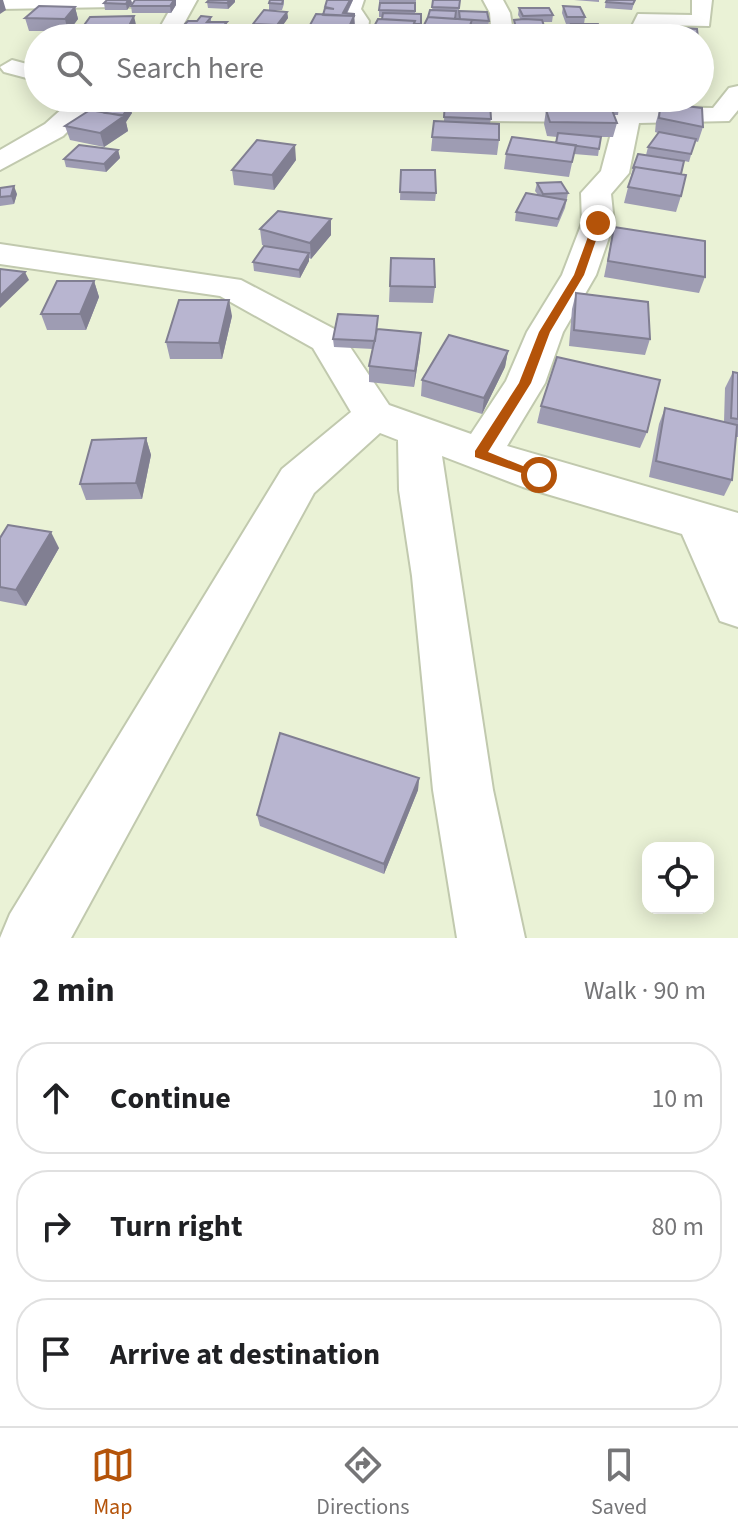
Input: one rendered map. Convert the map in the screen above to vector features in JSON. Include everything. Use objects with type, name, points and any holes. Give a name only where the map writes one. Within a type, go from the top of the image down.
[{"type":"street","points":[[0,3],[186,0],[173,24]]},
{"type":"street","points":[[354,0],[351,9],[358,24]]},
{"type":"street","points":[[493,0],[501,24]]},
{"type":"street","points":[[643,24],[645,18],[702,22],[702,0]]},
{"type":"street","points":[[12,67],[24,70]]},
{"type":"street","points":[[680,112],[720,116],[738,93]]},
{"type":"street","points":[[0,162],[54,130],[74,112]]},
{"type":"street","points":[[487,113],[511,112]]},
{"type":"street","points":[[480,454],[525,383],[545,332],[579,275],[598,223],[596,193],[615,173],[629,112]]},
{"type":"street","points":[[0,254],[229,287],[327,340],[397,422],[422,490],[437,576],[463,790],[491,938]]},
{"type":"street","points":[[397,422],[539,475],[719,526],[738,605]]},
{"type":"street","points":[[34,938],[298,481],[397,422]]},
{"type":"building","points":[[107,0],[128,0],[126,4],[104,3]]},
{"type":"building","points":[[135,0],[174,0],[170,6],[131,6]]},
{"type":"building","points":[[230,0],[227,3],[207,2]]},
{"type":"building","points":[[270,0],[283,0],[282,4],[269,3]]},
{"type":"building","points":[[327,0],[350,0],[343,13],[354,16],[323,15],[325,8],[334,9],[325,7]]},
{"type":"building","points":[[433,0],[460,0],[459,8],[432,7]]},
{"type":"building","points":[[607,0],[635,0],[633,4]]},
{"type":"building","points":[[380,3],[415,3],[415,11],[379,10]]},
{"type":"building","points":[[39,6],[75,7],[65,19],[25,18]]},
{"type":"building","points":[[563,6],[580,7],[585,17],[567,17]]},
{"type":"building","points":[[519,8],[549,8],[553,15],[523,16]]},
{"type":"building","points":[[264,10],[287,12],[278,24],[253,24]]},
{"type":"building","points":[[430,10],[456,11],[455,19],[428,17]]},
{"type":"building","points":[[459,11],[487,12],[489,21],[460,19]]},
{"type":"building","points":[[383,13],[421,14],[421,24],[382,19]]},
{"type":"building","points":[[316,14],[354,16],[350,24],[311,24]]},
{"type":"building","points":[[134,16],[130,24],[85,24],[90,17]]},
{"type":"building","points":[[201,16],[211,17],[207,22],[227,22],[185,24],[197,21]]},
{"type":"building","points":[[428,17],[472,20],[470,24],[424,24]]},
{"type":"building","points":[[378,19],[415,21],[414,24],[375,24]]},
{"type":"building","points":[[514,20],[542,20],[543,24],[515,24]]},
{"type":"building","points":[[87,112],[124,116],[100,133],[65,126]]},
{"type":"building","points":[[444,112],[491,112],[491,119],[444,117]]},
{"type":"building","points":[[547,112],[613,112],[617,123],[550,122]]},
{"type":"building","points":[[660,112],[702,112],[703,127],[659,118]]},
{"type":"building","points":[[434,121],[499,124],[499,140],[432,137]]},
{"type":"building","points":[[659,132],[696,139],[691,154],[648,147]]},
{"type":"building","points":[[558,133],[601,137],[599,149],[556,143]]},
{"type":"building","points":[[512,137],[576,145],[572,162],[506,154]]},
{"type":"building","points":[[257,140],[295,145],[272,175],[232,170]]},
{"type":"building","points":[[79,145],[118,150],[104,164],[64,159]]},
{"type":"building","points":[[638,154],[684,161],[681,174],[634,169]]},
{"type":"building","points":[[635,167],[686,175],[681,196],[628,187]]},
{"type":"building","points":[[401,170],[435,170],[436,193],[400,192]]},
{"type":"building","points":[[561,182],[568,193],[543,194],[537,183]]},
{"type":"building","points":[[14,186],[11,196],[0,197],[0,188]]},
{"type":"building","points":[[526,193],[566,200],[558,219],[516,212]]},
{"type":"building","points":[[278,211],[331,219],[310,243],[260,229]]},
{"type":"building","points":[[614,227],[705,241],[705,277],[608,261]]},
{"type":"building","points":[[264,246],[309,253],[299,270],[253,262]]},
{"type":"building","points":[[391,258],[434,259],[435,287],[390,286]]},
{"type":"building","points":[[0,269],[25,272],[0,296]]},
{"type":"building","points":[[57,281],[94,281],[80,314],[41,314]]},
{"type":"building","points":[[576,293],[648,302],[650,339],[574,330]]},
{"type":"building","points":[[179,300],[229,300],[219,343],[166,342]]},
{"type":"building","points":[[338,314],[378,316],[375,341],[333,339]]},
{"type":"building","points":[[377,329],[421,333],[415,371],[369,366]]},
{"type":"building","points":[[449,335],[508,351],[484,398],[422,380]]},
{"type":"building","points":[[557,357],[660,380],[647,432],[541,406]]},
{"type":"building","points":[[733,372],[738,373],[738,419],[731,418]]},
{"type":"building","points":[[665,408],[737,425],[732,480],[656,461]]},
{"type":"building","points":[[146,438],[136,483],[80,484],[92,440]]},
{"type":"building","points":[[8,525],[51,532],[16,590],[0,587],[0,538]]},
{"type":"building","points":[[280,733],[419,778],[384,864],[257,815]]},
{"type":"route","points":[[539,475],[480,454],[525,383],[545,332],[579,275],[598,223]]}]
